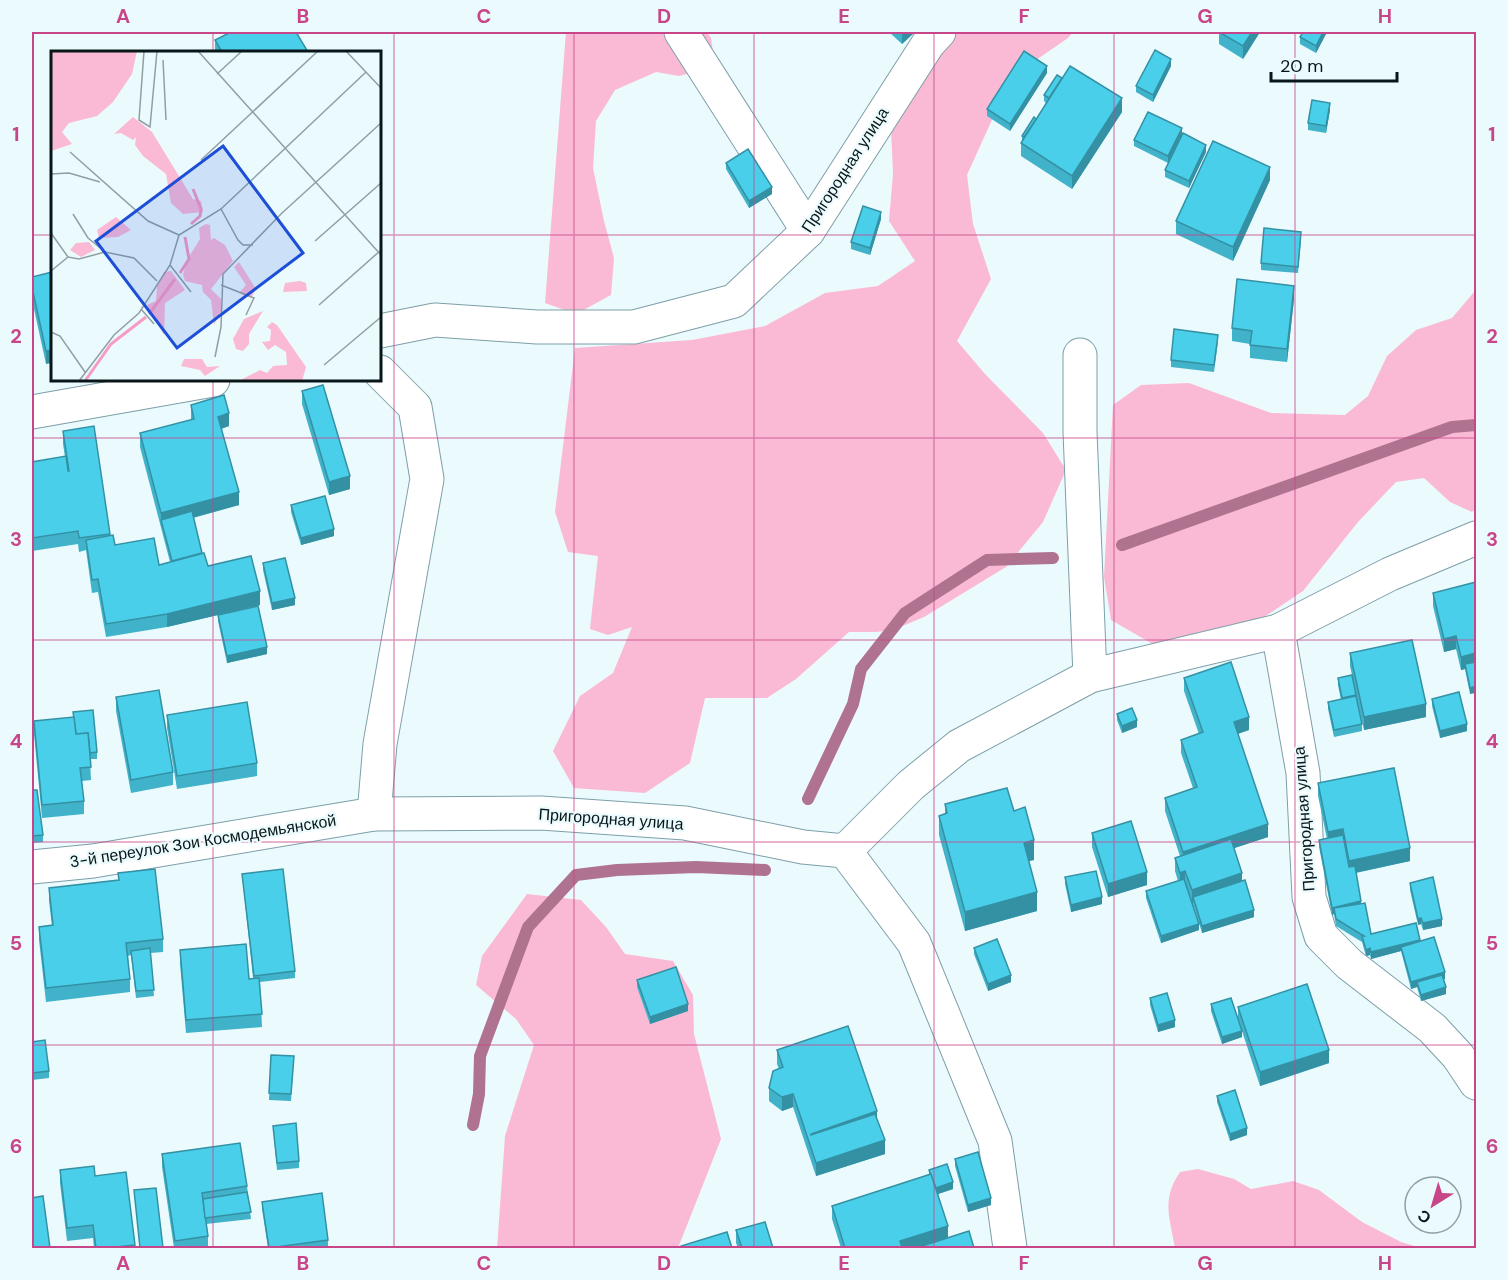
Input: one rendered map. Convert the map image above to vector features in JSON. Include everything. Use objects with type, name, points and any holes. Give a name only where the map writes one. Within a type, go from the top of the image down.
[{"type":"street","points":[[681,32],[808,231]]},
{"type":"street","name":"Пригородная улица","points":[[381,331],[435,320],[537,327],[634,327],[734,301],[808,231],[928,44],[939,32]]},
{"type":"street","points":[[1080,355],[1080,432],[1090,676]]},
{"type":"street","points":[[374,814],[380,744],[427,479],[415,407],[381,373]]},
{"type":"street","points":[[32,412],[207,381]]},
{"type":"street","points":[[1010,1248],[994,1141],[914,943],[845,851],[911,785],[959,747],[1090,676],[1278,631],[1390,574],[1476,538]]},
{"type":"street","name":"Пригородная улица","points":[[1278,631],[1303,773],[1309,897],[1321,936],[1349,964],[1432,1028],[1458,1056],[1476,1083]]},
{"type":"street","name":"Пригородная улица","points":[[374,814],[541,813],[674,822],[803,847],[845,851]]},
{"type":"street","name":"3-й переулок Зои Космодемьянской","points":[[32,867],[93,861],[374,814]]},
{"type":"shaded area","points":[[566,32],[707,32],[711,38],[715,67],[679,76],[656,72],[615,90],[596,121],[593,168],[614,258],[611,295],[576,314],[545,303]]},
{"type":"shaded area","points":[[957,32],[1073,32],[1068,38],[1026,67],[996,111],[967,175],[973,224],[991,279],[957,341],[985,374],[1043,433],[1066,470],[1043,522],[1006,567],[924,617],[893,630],[849,632],[796,679],[767,698],[705,698],[690,763],[645,793],[574,788],[553,751],[580,696],[613,673],[632,627],[608,635],[590,629],[598,556],[568,552],[555,512],[575,348],[692,340],[765,326],[825,293],[878,286],[915,261],[889,221],[893,174],[891,128],[932,57]]},
{"type":"shaded area","points":[[1476,274],[1476,508],[1472,512],[1450,502],[1424,478],[1396,482],[1358,522],[1303,591],[1236,636],[1170,654],[1111,620],[1104,577],[1113,405],[1141,385],[1189,383],[1271,413],[1345,415],[1368,396],[1387,356],[1416,330],[1452,318],[1474,292]]},
{"type":"shaded area","points":[[527,894],[581,900],[606,927],[625,954],[673,961],[693,995],[694,1034],[721,1139],[678,1248],[497,1248],[505,1136],[534,1045],[516,1019],[476,985],[482,956]]},
{"type":"shaded area","points":[[1198,1169],[1234,1179],[1251,1189],[1293,1181],[1319,1190],[1362,1222],[1401,1242],[1421,1248],[1175,1248],[1169,1218],[1170,1191],[1180,1172]]},
{"type":"building","points":[[231,32],[296,32],[307,51],[221,51],[215,40]]},
{"type":"building","points":[[1219,32],[1252,32],[1243,46]]},
{"type":"building","points":[[1303,32],[1323,32],[1316,46],[1300,37]]},
{"type":"building","points":[[1155,50],[1171,59],[1153,95],[1136,86]]},
{"type":"building","points":[[1024,51],[1047,66],[1010,124],[987,109]]},
{"type":"building","points":[[1070,66],[1122,98],[1072,176],[1021,143]]},
{"type":"building","points":[[1057,75],[1062,78],[1049,98],[1044,95]]},
{"type":"building","points":[[1312,100],[1330,103],[1326,126],[1308,123]]},
{"type":"building","points":[[1148,112],[1182,128],[1168,156],[1134,140]]},
{"type":"building","points":[[1034,117],[1036,119],[1024,137],[1022,136]]},
{"type":"building","points":[[1183,133],[1206,145],[1189,181],[1165,170]]},
{"type":"building","points":[[1213,141],[1270,167],[1233,247],[1176,221]]},
{"type":"building","points":[[748,149],[772,187],[749,201],[726,163]]},
{"type":"building","points":[[863,206],[881,212],[870,248],[851,242]]},
{"type":"building","points":[[1264,228],[1301,232],[1298,267],[1261,263]]},
{"type":"building","points":[[51,272],[51,350],[46,351],[32,287],[32,277]]},
{"type":"building","points":[[1237,279],[1294,286],[1287,349],[1250,345],[1252,331],[1232,328]]},
{"type":"building","points":[[1174,329],[1218,335],[1214,365],[1171,360]]},
{"type":"building","points":[[323,385],[350,476],[329,482],[302,391]]},
{"type":"building","points":[[224,395],[229,413],[218,417],[239,492],[161,513],[140,433],[194,419],[191,405]]},
{"type":"building","points":[[94,426],[110,534],[79,538],[78,531],[32,538],[32,462],[66,456],[69,471],[63,431]]},
{"type":"building","points":[[325,496],[334,529],[301,538],[291,505]]},
{"type":"building","points":[[192,511],[202,553],[172,561],[161,520]]},
{"type":"building","points":[[113,535],[115,545],[154,538],[159,565],[204,553],[208,566],[251,556],[260,591],[167,614],[106,624],[98,579],[92,580],[86,540]]},
{"type":"building","points":[[285,558],[295,598],[272,603],[263,563]]},
{"type":"building","points":[[1476,582],[1476,653],[1461,657],[1456,636],[1444,639],[1433,593]]},
{"type":"building","points":[[258,606],[267,647],[227,656],[218,615]]},
{"type":"building","points":[[1412,640],[1426,704],[1364,717],[1350,653]]},
{"type":"building","points":[[1231,662],[1249,717],[1234,722],[1268,824],[1183,852],[1165,798],[1197,787],[1181,740],[1203,732],[1184,678]]},
{"type":"building","points":[[1476,662],[1476,686],[1470,688],[1465,664]]},
{"type":"building","points":[[1352,675],[1356,695],[1342,698],[1338,678]]},
{"type":"building","points":[[159,690],[173,772],[131,780],[116,697]]},
{"type":"building","points":[[1459,692],[1467,724],[1440,731],[1432,699]]},
{"type":"building","points":[[1356,696],[1362,724],[1334,730],[1328,702]]},
{"type":"building","points":[[247,702],[257,763],[177,776],[167,715]]},
{"type":"building","points":[[1132,708],[1137,720],[1122,726],[1117,714]]},
{"type":"building","points":[[93,710],[97,752],[90,753],[88,733],[76,734],[73,712]]},
{"type":"building","points":[[74,717],[76,734],[88,733],[91,767],[80,768],[84,801],[42,805],[34,721]]},
{"type":"building","points":[[1394,768],[1410,848],[1349,861],[1343,829],[1328,832],[1318,783]]},
{"type":"building","points":[[1007,788],[1014,811],[1025,807],[1034,840],[1024,843],[1037,892],[965,912],[939,816],[947,813],[945,804]]},
{"type":"building","points":[[32,790],[37,790],[43,835],[32,836]]},
{"type":"building","points":[[1131,821],[1147,872],[1108,884],[1092,833]]},
{"type":"building","points":[[1343,835],[1349,867],[1355,866],[1361,901],[1332,908],[1319,840]]},
{"type":"building","points":[[1231,839],[1242,873],[1192,890],[1185,871],[1180,873],[1175,858]]},
{"type":"building","points":[[155,869],[163,939],[126,943],[130,979],[46,988],[39,927],[53,925],[49,888],[119,880],[118,873]]},
{"type":"building","points":[[283,869],[295,971],[254,976],[242,874]]},
{"type":"building","points":[[1096,871],[1102,897],[1071,905],[1065,877]]},
{"type":"building","points":[[1433,877],[1442,919],[1423,923],[1421,918],[1418,919],[1410,883]]},
{"type":"building","points":[[1184,879],[1199,924],[1161,936],[1146,891]]},
{"type":"building","points":[[1245,880],[1254,910],[1202,926],[1193,897]]},
{"type":"building","points":[[1365,903],[1371,934],[1416,923],[1420,940],[1371,952],[1370,948],[1366,950],[1362,936],[1364,936],[1336,919],[1334,908]]},
{"type":"building","points":[[1434,937],[1445,972],[1411,982],[1401,947]]},
{"type":"building","points":[[997,939],[1011,975],[988,984],[974,948]]},
{"type":"building","points":[[246,944],[249,979],[259,978],[262,1014],[186,1020],[180,950]]},
{"type":"building","points":[[150,948],[154,990],[136,991],[131,951]]},
{"type":"building","points":[[676,967],[688,1004],[650,1017],[637,980]]},
{"type":"building","points":[[1442,975],[1446,987],[1421,995],[1417,982]]},
{"type":"building","points":[[1307,984],[1329,1050],[1260,1072],[1238,1007]]},
{"type":"building","points":[[1167,993],[1175,1020],[1158,1025],[1150,998]]},
{"type":"building","points":[[1231,998],[1242,1031],[1222,1037],[1211,1004]]},
{"type":"building","points":[[848,1026],[877,1111],[811,1135],[875,1114],[885,1140],[816,1163],[793,1094],[782,1097],[769,1088],[773,1071],[783,1067],[777,1050]]},
{"type":"building","points":[[45,1040],[49,1071],[32,1073],[32,1042]]},
{"type":"building","points":[[271,1055],[294,1056],[291,1094],[269,1093]]},
{"type":"building","points":[[1235,1090],[1247,1128],[1230,1134],[1217,1096]]},
{"type":"building","points":[[296,1123],[299,1161],[277,1163],[273,1126]]},
{"type":"building","points":[[240,1143],[247,1186],[202,1193],[208,1236],[175,1241],[162,1154]]},
{"type":"building","points":[[978,1152],[991,1198],[968,1205],[955,1159]]},
{"type":"building","points":[[947,1164],[953,1182],[936,1188],[929,1170]]},
{"type":"building","points":[[94,1166],[95,1176],[126,1172],[135,1245],[96,1248],[93,1225],[67,1228],[60,1170]]},
{"type":"building","points":[[931,1174],[948,1226],[900,1241],[902,1248],[845,1248],[832,1206]]},
{"type":"building","points":[[156,1188],[163,1248],[140,1248],[134,1190]]},
{"type":"building","points":[[247,1192],[251,1212],[205,1218],[203,1199]]},
{"type":"building","points":[[322,1193],[328,1240],[269,1248],[262,1202]]},
{"type":"building","points":[[43,1196],[50,1248],[32,1248],[32,1198]]},
{"type":"building","points":[[765,1222],[773,1248],[742,1248],[736,1230]]},
{"type":"building","points":[[969,1231],[974,1248],[916,1248]]},
{"type":"building","points":[[727,1232],[732,1248],[681,1248],[681,1246]]},
{"type":"waterway","points":[[1122,545],[1452,427],[1476,425]]},
{"type":"waterway","points":[[808,799],[853,704],[861,669],[905,613],[987,560],[1053,558]]},
{"type":"waterway","points":[[473,1125],[479,1094],[480,1056],[528,927],[576,875],[617,870],[696,867],[765,870]]}]
